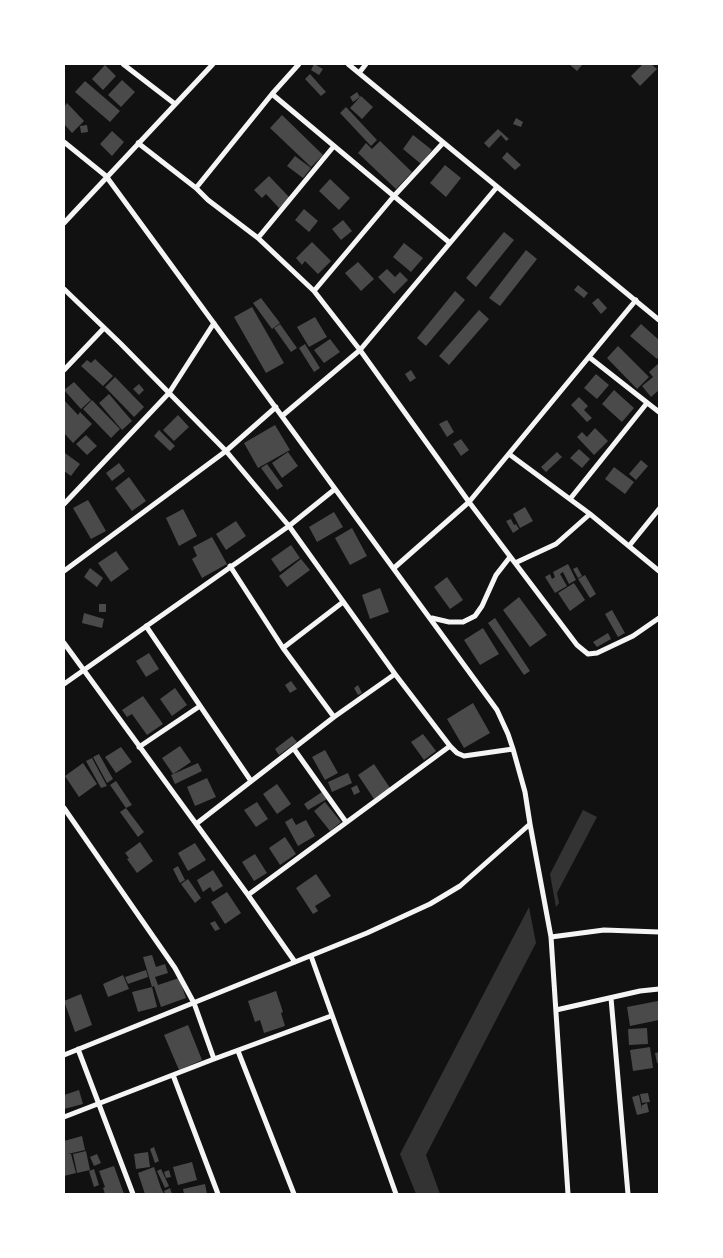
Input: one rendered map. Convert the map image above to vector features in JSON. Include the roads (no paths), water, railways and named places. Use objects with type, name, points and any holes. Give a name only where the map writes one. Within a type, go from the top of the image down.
[{"type":"street","points":[[123,64],[174,104]]},
{"type":"street","points":[[130,69],[134,64]]},
{"type":"street","points":[[64,223],[212,64]]},
{"type":"street","points":[[196,188],[272,94],[299,64]]},
{"type":"street","points":[[348,64],[659,320]]},
{"type":"street","points":[[359,73],[366,64]]},
{"type":"street","points":[[272,94],[450,243]]},
{"type":"street","points":[[64,142],[106,176],[497,710],[508,734],[525,792],[551,937],[568,1194]]},
{"type":"street","points":[[314,291],[394,196],[443,142]]},
{"type":"street","points":[[138,143],[258,238],[314,291],[360,350],[469,502],[577,645],[588,654],[597,653],[632,636],[659,618]]},
{"type":"street","points":[[258,238],[334,146]]},
{"type":"street","points":[[282,416],[360,350],[497,188]]},
{"type":"street","points":[[64,289],[226,451],[289,526],[394,674],[450,746],[457,753],[464,756],[513,749]]},
{"type":"street","points":[[394,568],[469,502],[636,300]]},
{"type":"street","points":[[64,504],[170,393],[214,323]]},
{"type":"street","points":[[64,370],[104,328]]},
{"type":"street","points":[[589,357],[659,412]]},
{"type":"street","points":[[570,499],[647,403]]},
{"type":"street","points":[[64,571],[226,451],[276,408]]},
{"type":"street","points":[[509,454],[590,514],[659,571]]},
{"type":"street","points":[[64,684],[289,526],[335,489]]},
{"type":"street","points":[[629,546],[659,509]]},
{"type":"street","points":[[515,563],[556,544],[590,514]]},
{"type":"street","points":[[431,618],[449,622],[463,622],[475,616],[482,606],[496,575],[510,557]]},
{"type":"street","points":[[230,566],[283,648],[334,717]]},
{"type":"street","points":[[283,648],[343,602]]},
{"type":"street","points":[[146,626],[251,781]]},
{"type":"street","points":[[64,643],[248,894],[295,962]]},
{"type":"street","points":[[196,824],[334,717],[394,674]]},
{"type":"street","points":[[139,747],[200,706]]},
{"type":"street","points":[[248,894],[450,746]]},
{"type":"street","points":[[294,749],[346,822]]},
{"type":"street","points":[[64,808],[175,968],[194,1003],[214,1059]]},
{"type":"street","points":[[64,1055],[367,933],[430,904],[460,886],[530,824]]},
{"type":"street","points":[[551,937],[604,930],[659,932]]},
{"type":"street","points":[[310,956],[396,1194]]},
{"type":"street","points":[[556,1010],[640,991],[659,989]]},
{"type":"street","points":[[611,998],[628,1194]]},
{"type":"street","points":[[64,1117],[331,1016]]},
{"type":"street","points":[[78,1049],[133,1194]]},
{"type":"street","points":[[238,1051],[294,1194]]},
{"type":"street","points":[[173,1075],[218,1194]]}]
